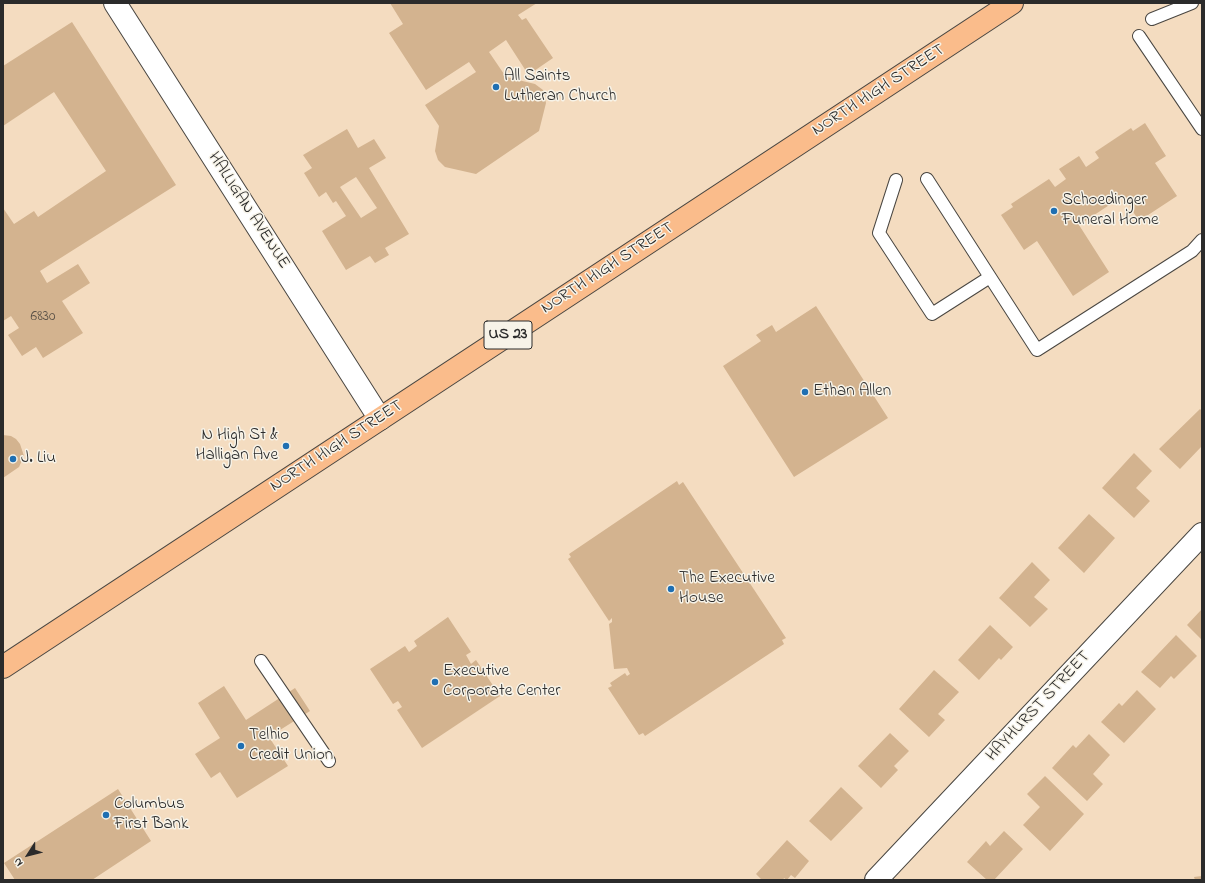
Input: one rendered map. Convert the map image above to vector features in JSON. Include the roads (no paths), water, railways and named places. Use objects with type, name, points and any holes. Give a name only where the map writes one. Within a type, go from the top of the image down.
[{"type":"main road","name":"NORTH HIGH STREET","points":[[3,667],[1012,3]]},
{"type":"street","name":"HALLIGAN AVENUE","points":[[115,3],[380,419]]},
{"type":"street","name":"HAYHURST STREET","points":[[876,880],[1202,534]]},
{"type":"lane","points":[[1152,19],[1192,3]]},
{"type":"lane","points":[[1139,36],[1202,129]]},
{"type":"lane","points":[[927,179],[1037,350],[1192,251],[1202,240]]},
{"type":"lane","points":[[896,180],[878,233],[932,314],[990,277]]},
{"type":"lane","points":[[261,661],[329,761]]},
{"type":"place","name":"All Saints Lutheran Church","points":[[496,87]]},
{"type":"place","name":"Schoedinger Funeral Home","points":[[1054,211]]},
{"type":"place","name":"Ethan Allen","points":[[805,392]]},
{"type":"place","name":"N High St & Halligan Ave","points":[[286,446]]},
{"type":"place","name":"J. Liu","points":[[13,459]]},
{"type":"place","name":"The Executive House","points":[[671,589]]},
{"type":"place","name":"Executive Corporate Center","points":[[435,682]]},
{"type":"place","name":"Telhio Credit Union","points":[[241,746]]},
{"type":"place","name":"Columbus First Bank","points":[[106,815]]}]
